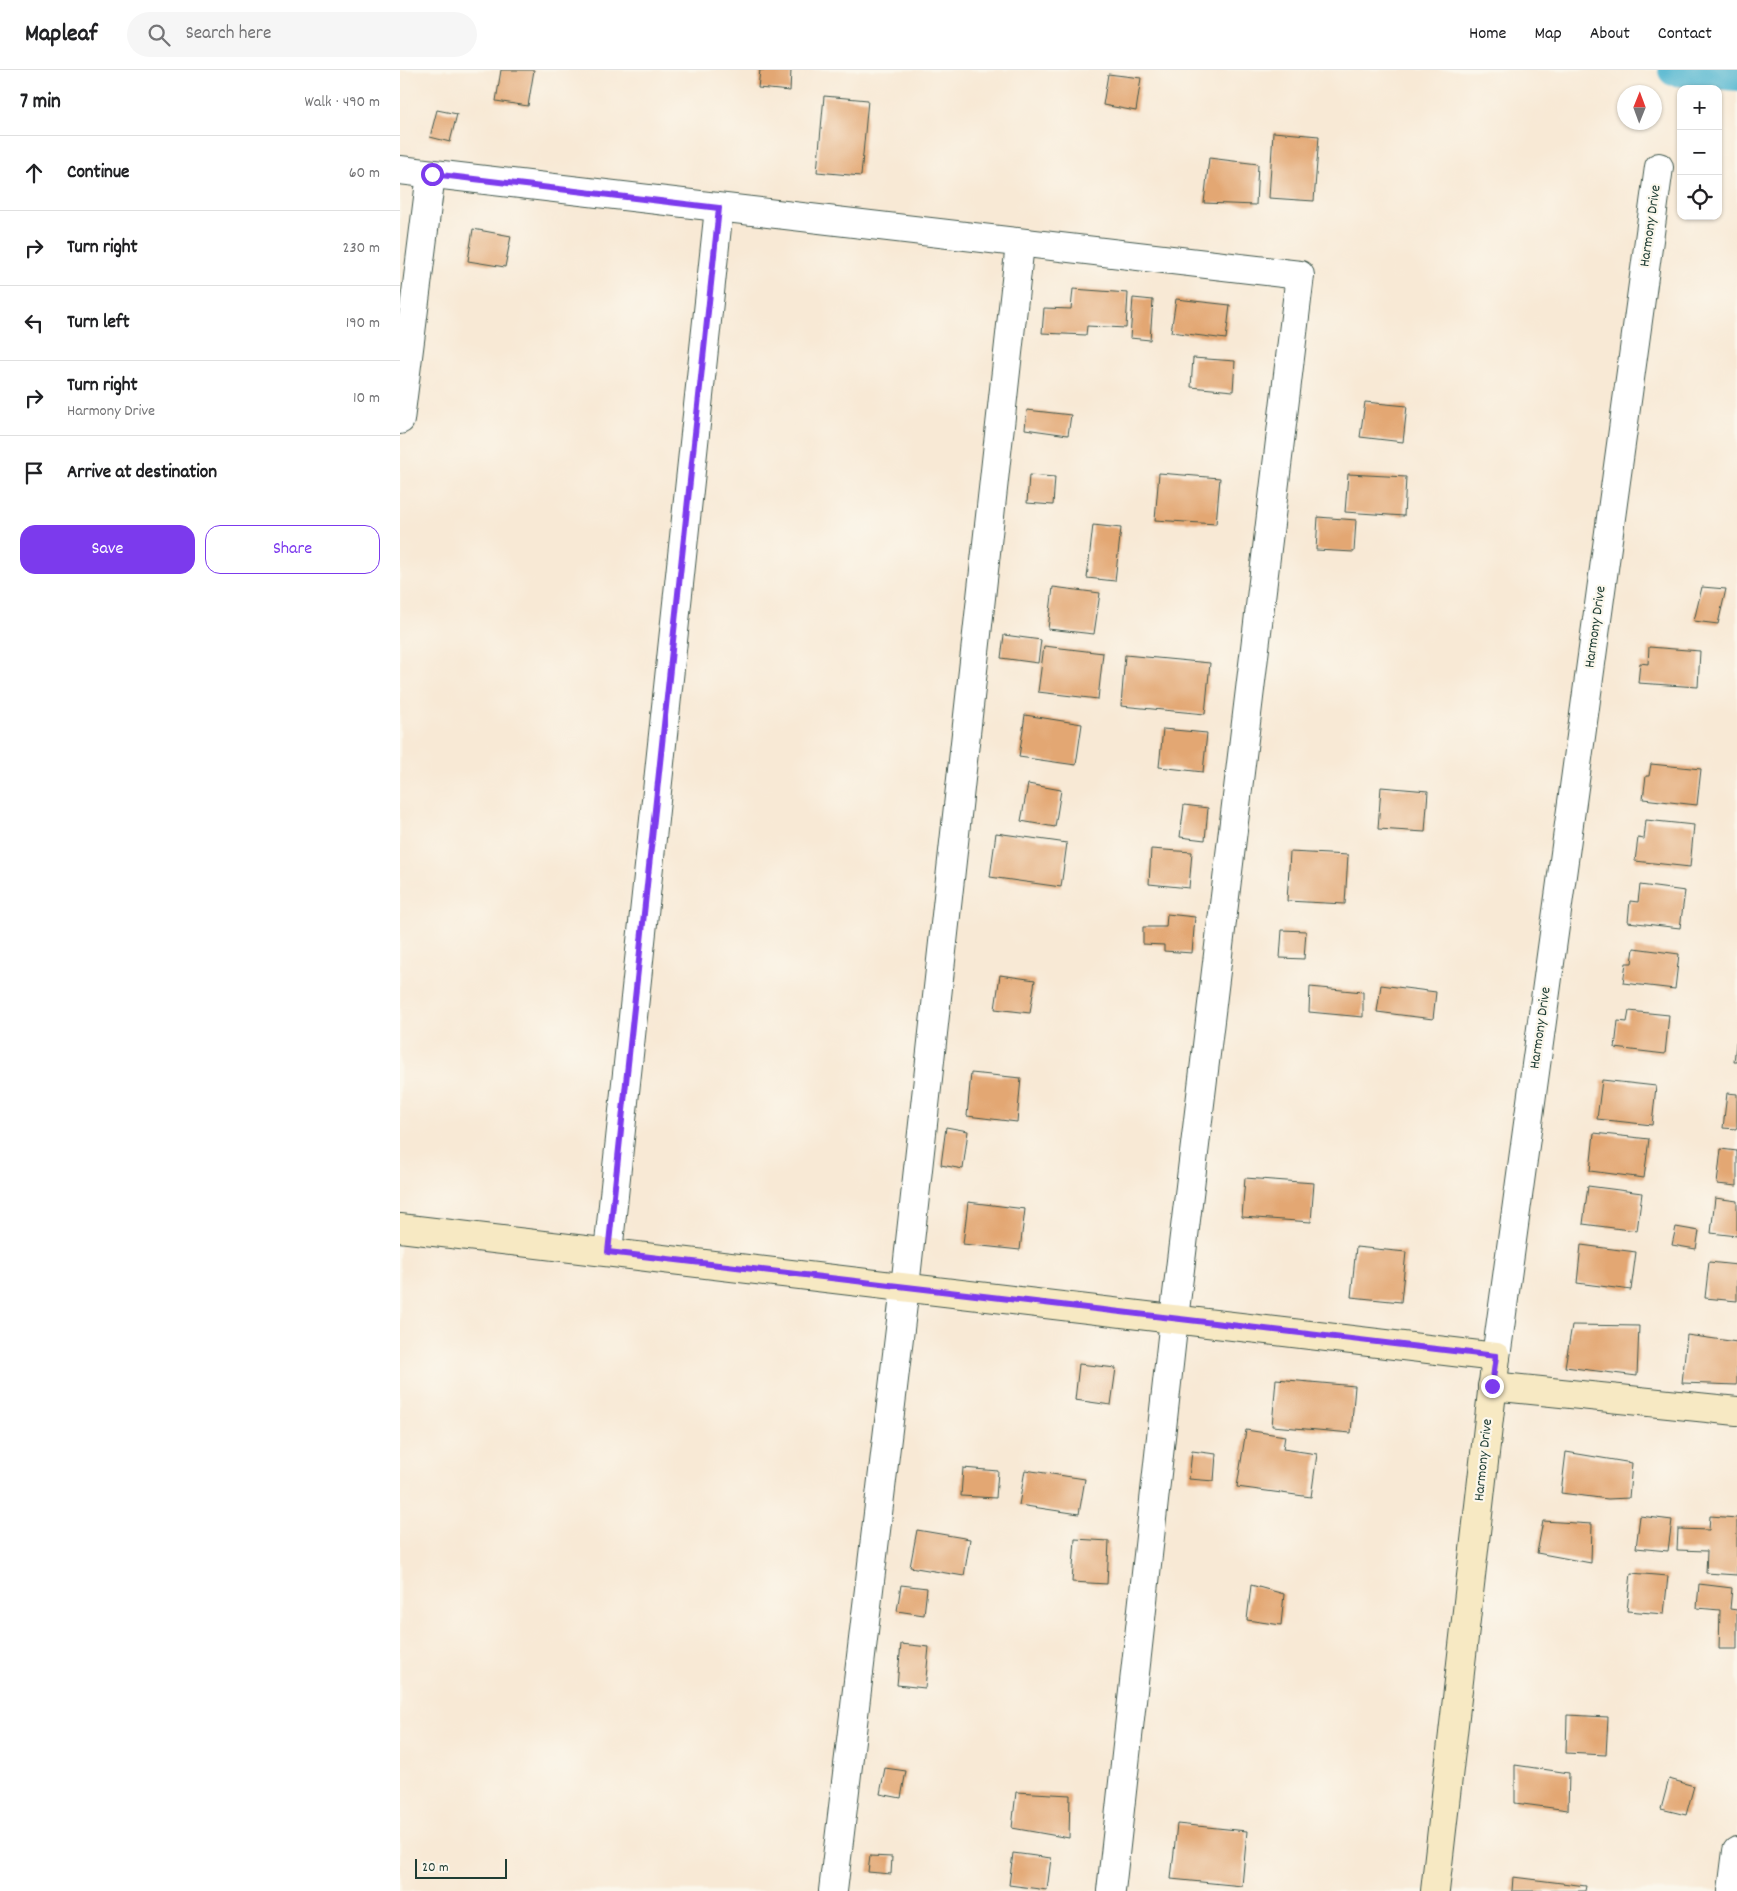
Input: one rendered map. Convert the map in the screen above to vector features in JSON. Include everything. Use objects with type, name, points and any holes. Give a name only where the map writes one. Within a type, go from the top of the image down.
[{"type":"street","name":"Harmony Drive","points":[[1435,1891],[1492,1386],[1658,167]]},
{"type":"street","points":[[400,170],[1020,244],[1300,274],[1174,1319],[1111,1891]]},
{"type":"street","points":[[400,420],[432,174]]},
{"type":"street","points":[[608,1252],[719,208]]},
{"type":"street","points":[[833,1891],[906,1287],[1020,244]]},
{"type":"street","points":[[400,1228],[1496,1356]]},
{"type":"street","points":[[1492,1386],[1737,1411]]},
{"type":"street","points":[[1732,1891],[1737,1851]]},
{"type":"building","points":[[501,70],[534,70],[528,106],[496,101]]},
{"type":"building","points":[[760,70],[791,70],[790,91],[758,88]]},
{"type":"building","points":[[1108,74],[1141,78],[1136,111],[1103,105]]},
{"type":"building","points":[[824,96],[868,100],[861,176],[817,172]]},
{"type":"building","points":[[437,110],[457,114],[450,142],[430,137]]},
{"type":"building","points":[[1273,132],[1319,136],[1314,201],[1269,198]]},
{"type":"building","points":[[1209,158],[1258,164],[1256,205],[1204,203]]},
{"type":"building","points":[[473,229],[511,236],[505,267],[468,261]]},
{"type":"building","points":[[1073,289],[1128,293],[1126,328],[1087,326],[1086,335],[1042,333],[1044,308],[1071,309]]},
{"type":"building","points":[[1133,298],[1153,300],[1150,340],[1130,338]]},
{"type":"building","points":[[1176,299],[1230,305],[1226,339],[1171,332]]},
{"type":"building","points":[[1193,358],[1235,361],[1233,391],[1191,387]]},
{"type":"building","points":[[1365,402],[1407,406],[1403,442],[1360,437]]},
{"type":"building","points":[[1027,410],[1071,415],[1068,435],[1025,429]]},
{"type":"building","points":[[1159,473],[1220,478],[1216,524],[1155,520]]},
{"type":"building","points":[[1348,474],[1406,477],[1404,516],[1345,512]]},
{"type":"building","points":[[1029,475],[1055,477],[1053,505],[1027,503]]},
{"type":"building","points":[[1318,517],[1356,520],[1354,552],[1316,550]]},
{"type":"building","points":[[1093,525],[1121,528],[1115,581],[1087,578]]},
{"type":"building","points":[[1053,587],[1100,593],[1094,634],[1048,629]]},
{"type":"building","points":[[1702,587],[1726,589],[1718,624],[1694,621]]},
{"type":"building","points":[[1004,635],[1041,640],[1038,663],[1001,658]]},
{"type":"building","points":[[1044,646],[1103,653],[1098,699],[1038,692]]},
{"type":"building","points":[[1649,647],[1700,651],[1698,687],[1638,683],[1640,663],[1648,664]]},
{"type":"building","points":[[1125,655],[1210,663],[1205,714],[1121,706]]},
{"type":"building","points":[[1025,715],[1082,724],[1076,765],[1019,757]]},
{"type":"building","points":[[1163,729],[1207,733],[1203,772],[1159,767]]},
{"type":"building","points":[[1651,764],[1701,769],[1697,805],[1643,799],[1646,776],[1649,776]]},
{"type":"building","points":[[1028,784],[1061,790],[1055,827],[1021,821]]},
{"type":"building","points":[[1381,787],[1428,791],[1425,832],[1378,829]]},
{"type":"building","points":[[1184,805],[1208,808],[1205,840],[1180,837]]},
{"type":"building","points":[[1646,820],[1694,825],[1690,867],[1635,861],[1638,838],[1644,839]]},
{"type":"building","points":[[996,833],[1067,843],[1061,887],[990,877]]},
{"type":"building","points":[[1151,849],[1192,852],[1189,888],[1149,884]]},
{"type":"building","points":[[1290,852],[1348,855],[1345,904],[1287,901]]},
{"type":"building","points":[[1640,885],[1685,891],[1680,928],[1628,922],[1630,901],[1638,902]]},
{"type":"building","points":[[1167,914],[1195,917],[1192,953],[1164,951],[1164,945],[1143,944],[1143,927],[1166,927]]},
{"type":"building","points":[[1282,930],[1306,931],[1304,959],[1280,958]]},
{"type":"building","points":[[1634,948],[1679,954],[1675,989],[1623,983],[1626,963],[1632,963]]},
{"type":"building","points":[[1000,975],[1035,980],[1030,1013],[995,1009]]},
{"type":"building","points":[[1381,985],[1436,992],[1433,1019],[1377,1012]]},
{"type":"building","points":[[1310,987],[1363,992],[1363,1017],[1309,1012]]},
{"type":"building","points":[[1629,1011],[1669,1015],[1665,1054],[1615,1048],[1618,1021],[1627,1022]]},
{"type":"building","points":[[1736,1043],[1737,1062],[1734,1062]]},
{"type":"building","points":[[971,1073],[1021,1078],[1017,1122],[967,1116]]},
{"type":"building","points":[[1602,1080],[1656,1086],[1652,1125],[1597,1119]]},
{"type":"building","points":[[1727,1093],[1737,1094],[1737,1129],[1723,1128]]},
{"type":"building","points":[[946,1127],[968,1131],[963,1169],[941,1165]]},
{"type":"building","points":[[1594,1133],[1649,1139],[1644,1178],[1590,1171]]},
{"type":"building","points":[[1721,1149],[1737,1151],[1737,1186],[1717,1184]]},
{"type":"building","points":[[1245,1178],[1314,1183],[1311,1222],[1242,1217]]},
{"type":"building","points":[[1588,1186],[1642,1193],[1637,1231],[1583,1224]]},
{"type":"building","points":[[1715,1198],[1737,1201],[1737,1236],[1711,1233]]},
{"type":"building","points":[[968,1202],[1025,1209],[1020,1250],[963,1244]]},
{"type":"building","points":[[1676,1227],[1699,1231],[1696,1249],[1672,1245]]},
{"type":"building","points":[[1581,1245],[1636,1252],[1631,1290],[1577,1283]]},
{"type":"building","points":[[1356,1247],[1406,1252],[1401,1302],[1351,1297]]},
{"type":"building","points":[[1709,1262],[1737,1265],[1737,1301],[1705,1298]]},
{"type":"building","points":[[1572,1325],[1639,1326],[1637,1376],[1565,1367]]},
{"type":"building","points":[[1687,1335],[1737,1342],[1737,1385],[1682,1383]]},
{"type":"building","points":[[1079,1364],[1116,1368],[1111,1405],[1075,1400]]},
{"type":"building","points":[[1276,1379],[1355,1386],[1351,1433],[1272,1426]]},
{"type":"building","points":[[1246,1430],[1285,1436],[1283,1449],[1317,1454],[1311,1497],[1237,1487]]},
{"type":"building","points":[[1192,1451],[1216,1454],[1214,1481],[1189,1479]]},
{"type":"building","points":[[1566,1452],[1632,1463],[1629,1498],[1608,1499],[1561,1493]]},
{"type":"building","points":[[963,1468],[998,1471],[996,1498],[961,1496]]},
{"type":"building","points":[[1025,1470],[1085,1479],[1079,1514],[1019,1505]]},
{"type":"building","points":[[1640,1516],[1672,1520],[1668,1551],[1636,1548]]},
{"type":"building","points":[[1710,1516],[1737,1518],[1737,1575],[1706,1573],[1707,1551],[1677,1550],[1678,1529],[1709,1530]]},
{"type":"building","points":[[1543,1521],[1592,1524],[1591,1563],[1537,1553]]},
{"type":"building","points":[[917,1530],[970,1539],[964,1576],[910,1567]]},
{"type":"building","points":[[1075,1539],[1109,1541],[1107,1584],[1072,1582]]},
{"type":"building","points":[[1631,1573],[1668,1576],[1664,1614],[1627,1611]]},
{"type":"building","points":[[1699,1584],[1732,1588],[1730,1609],[1737,1610],[1737,1649],[1719,1649],[1720,1610],[1697,1608]]},
{"type":"building","points":[[901,1585],[927,1588],[924,1615],[897,1611]]},
{"type":"building","points":[[1251,1585],[1284,1594],[1281,1625],[1247,1620]]},
{"type":"building","points":[[901,1644],[929,1647],[925,1688],[897,1685]]},
{"type":"building","points":[[1567,1715],[1608,1717],[1606,1755],[1566,1753]]},
{"type":"building","points":[[1515,1765],[1569,1773],[1568,1810],[1515,1803]]},
{"type":"building","points":[[885,1768],[906,1771],[901,1798],[880,1794]]},
{"type":"building","points":[[1669,1779],[1694,1786],[1686,1815],[1661,1809]]},
{"type":"building","points":[[1016,1792],[1070,1795],[1069,1838],[1012,1828]]},
{"type":"building","points":[[1177,1824],[1247,1831],[1242,1886],[1171,1879]]},
{"type":"building","points":[[1013,1853],[1051,1858],[1047,1890],[1009,1885]]},
{"type":"building","points":[[870,1856],[892,1857],[891,1874],[868,1872]]},
{"type":"building","points":[[1513,1877],[1586,1886],[1585,1891],[1512,1891]]},
{"type":"waterway","points":[[1674,70],[1737,75]]},
{"type":"route","points":[[432,174],[719,208],[608,1252],[1496,1356],[1492,1386]]}]
